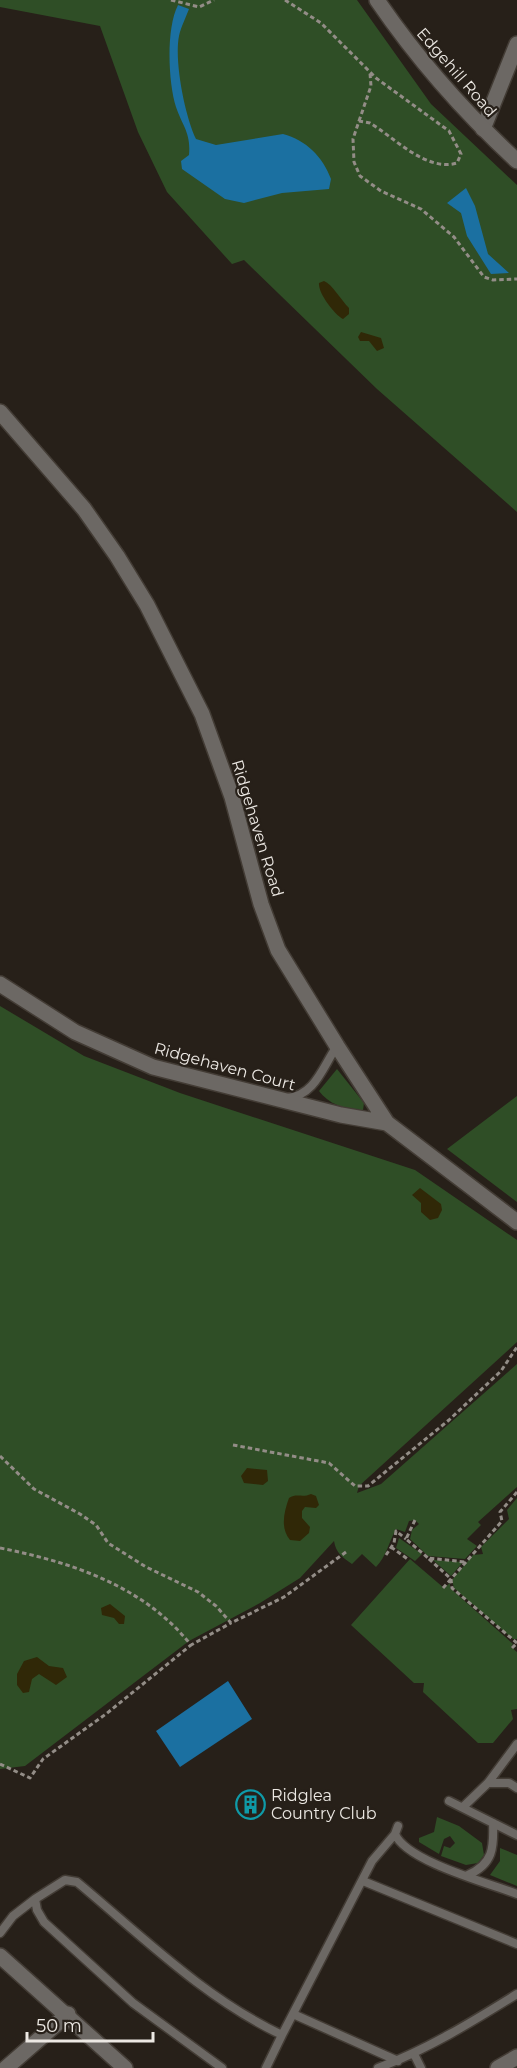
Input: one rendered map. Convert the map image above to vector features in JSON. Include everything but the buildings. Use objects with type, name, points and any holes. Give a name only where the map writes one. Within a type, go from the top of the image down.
[{"type":"street","name":"Edgehill Road","points":[[377,0],[404,39],[483,129],[517,161]]},
{"type":"street","points":[[483,129],[517,44]]},
{"type":"street","name":"Ridgehaven Road","points":[[0,412],[84,509],[117,556],[147,605],[202,714],[232,797],[261,904],[278,950],[337,1046],[387,1123],[517,1222]]},
{"type":"street","name":"Ridgehaven Court","points":[[0,984],[75,1032],[153,1067],[341,1115],[387,1123]]},
{"type":"street","points":[[0,1956],[68,2014],[125,2068]]},
{"type":"street","points":[[6,2068],[68,2014]]},
{"type":"street","points":[[498,2068],[517,2057]]},
{"type":"lane","points":[[278,1099],[295,1098],[310,1088],[337,1046]]},
{"type":"lane","points":[[463,1807],[488,1784],[517,1744]]},
{"type":"lane","points":[[488,1784],[509,1783],[517,1788]]},
{"type":"lane","points":[[448,1801],[517,1835]]},
{"type":"lane","points":[[468,1875],[482,1868],[492,1856],[493,1823]]},
{"type":"lane","points":[[266,2068],[372,1861],[397,1830],[398,1842],[417,1855],[517,1894]]},
{"type":"lane","points":[[0,1933],[13,1916],[35,1899],[65,1880],[77,1882],[170,1962],[233,2007],[282,2035]]},
{"type":"lane","points":[[363,1881],[517,1944]]},
{"type":"lane","points":[[35,1899],[37,1910],[44,1922],[133,2003],[222,2068]]},
{"type":"lane","points":[[378,2068],[414,2054],[517,1994]]},
{"type":"lane","points":[[293,2014],[398,2061]]},
{"type":"lane","points":[[414,2054],[421,2068]]},
{"type":"path","points":[[171,0],[199,7],[214,0]]},
{"type":"path","points":[[285,0],[321,23],[369,71],[449,131],[461,154],[457,163],[445,166],[432,162],[370,123],[359,121]]},
{"type":"path","points":[[369,71],[371,86],[353,139],[354,162],[360,176],[369,184],[421,209],[454,237],[484,277],[493,280],[517,279]]},
{"type":"path","points":[[233,1445],[329,1463],[355,1486],[368,1486],[449,1420],[501,1371],[517,1347]]},
{"type":"path","points":[[0,1456],[34,1489],[80,1514],[96,1526],[108,1543],[146,1567],[198,1592],[216,1606],[231,1623]]},
{"type":"path","points":[[443,1588],[502,1521],[500,1512],[517,1492]]},
{"type":"path","points":[[406,1539],[415,1520]]},
{"type":"path","points":[[386,1555],[396,1531],[451,1579],[452,1588],[517,1643],[512,1648]]},
{"type":"path","points":[[391,1547],[409,1560]]},
{"type":"path","points":[[0,1548],[70,1565],[100,1576],[159,1614],[181,1632],[191,1645]]},
{"type":"path","points":[[0,1764],[30,1778],[44,1759],[106,1714],[191,1645],[284,1597],[346,1552]]},
{"type":"path","points":[[428,1558],[466,1562]]},
{"type":"green space","points":[[0,0],[357,0],[431,104],[517,185],[517,512],[377,389],[244,260],[232,264],[167,192],[138,132],[100,26],[0,7]]},
{"type":"green space","points":[[0,1006],[84,1056],[180,1093],[415,1170],[517,1240],[517,1342],[359,1486],[357,1493],[381,1484],[517,1364],[517,1487],[478,1522],[481,1525],[467,1539],[477,1546],[465,1559],[428,1556],[410,1539],[412,1530],[419,1524],[415,1520],[409,1521],[405,1532],[396,1529],[385,1554],[376,1567],[362,1554],[352,1564],[336,1549],[334,1541],[300,1578],[260,1603],[189,1641],[25,1766],[0,1769]]},
{"type":"green space","points":[[337,1069],[364,1103],[363,1110],[339,1106],[319,1091]]},
{"type":"green space","points":[[517,1096],[517,1202],[447,1149]]},
{"type":"green space","points":[[517,1498],[517,1639],[513,1639],[454,1588],[452,1580],[473,1555],[483,1554],[481,1547],[509,1519],[507,1510]]},
{"type":"green space","points":[[399,1538],[422,1554],[415,1561],[396,1548]]},
{"type":"green space","points":[[410,1559],[444,1588],[450,1583],[450,1588],[513,1644],[511,1647],[517,1652],[517,1709],[511,1710],[513,1719],[493,1743],[478,1743],[423,1692],[424,1683],[414,1683],[351,1625]]},
{"type":"green space","points":[[433,1560],[463,1562],[451,1576]]},
{"type":"green space","points":[[437,1817],[459,1826],[482,1843],[484,1855],[478,1863],[466,1865],[441,1856],[444,1846],[450,1848],[455,1843],[450,1836],[444,1839],[439,1854],[419,1842],[419,1838],[434,1832]]},
{"type":"green space","points":[[500,1848],[517,1855],[517,1886],[490,1875],[500,1861]]},
{"type":"sand","points":[[324,281],[349,308],[349,314],[343,319],[331,308],[321,292],[319,283]]},
{"type":"sand","points":[[361,332],[381,338],[384,348],[377,351],[369,341],[360,341],[358,337]]},
{"type":"sand","points":[[420,1188],[441,1204],[442,1210],[438,1218],[430,1220],[421,1212],[421,1203],[412,1195]]},
{"type":"sand","points":[[247,1468],[267,1470],[268,1481],[263,1485],[244,1483],[241,1476]]},
{"type":"sand","points":[[311,1494],[316,1496],[319,1505],[316,1508],[305,1507],[302,1511],[302,1518],[310,1527],[309,1533],[300,1541],[290,1540],[284,1525],[284,1514],[289,1498]]},
{"type":"sand","points":[[110,1604],[125,1616],[124,1624],[119,1624],[114,1618],[102,1615],[101,1608]]},
{"type":"sand","points":[[37,1657],[49,1666],[63,1668],[67,1677],[56,1685],[39,1674],[32,1679],[29,1692],[23,1693],[17,1685],[17,1674],[24,1661]]},
{"type":"water","points":[[178,5],[189,9],[179,36],[178,59],[184,103],[196,139],[216,145],[283,134],[299,140],[313,150],[328,171],[331,179],[329,189],[282,193],[244,203],[225,199],[182,169],[181,161],[189,155],[189,141],[173,96],[169,55],[174,15]]},
{"type":"water","points":[[466,188],[475,206],[488,254],[509,273],[491,274],[467,236],[461,213],[447,203]]},
{"type":"water","points":[[228,1681],[252,1719],[180,1767],[156,1731]]},
{"type":"place","name":"Ridglea Country Club","points":[[250,1804]]}]
